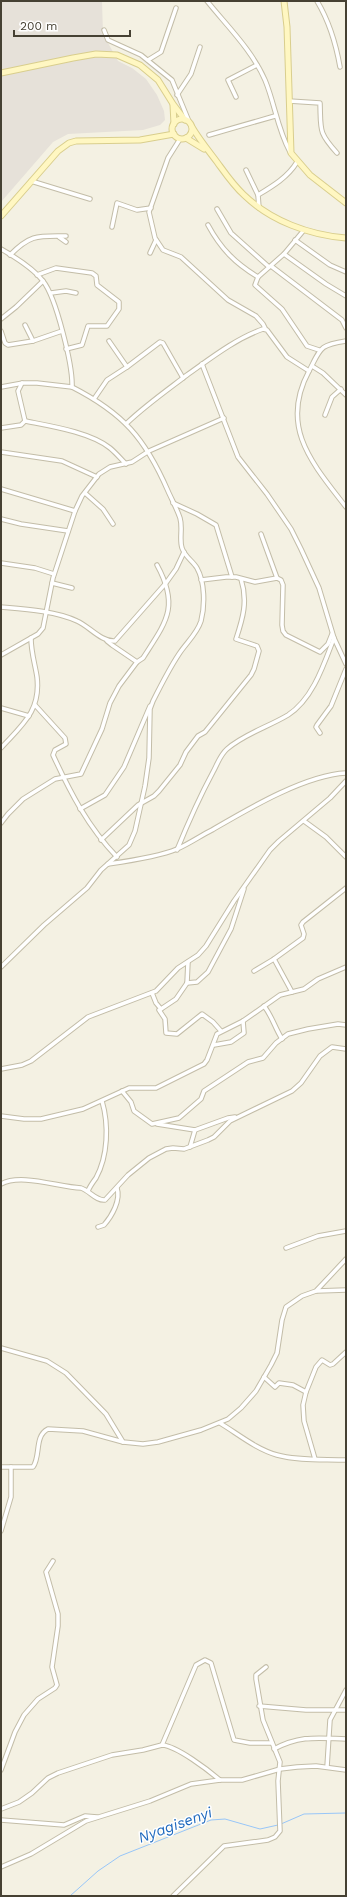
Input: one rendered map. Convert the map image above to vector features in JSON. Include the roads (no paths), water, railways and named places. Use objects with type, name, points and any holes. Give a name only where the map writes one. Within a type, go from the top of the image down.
[{"type":"main road","points":[[284,1],[287,27],[291,153],[297,162],[310,175],[346,203]]},
{"type":"main road","points":[[1,74],[80,56],[96,54],[117,55],[140,65],[164,87],[173,104],[185,120],[191,125],[212,155],[244,195],[258,208],[304,230],[332,237],[346,238]]},
{"type":"main road","points":[[173,104],[174,134],[180,139],[186,138],[191,134],[191,125]]},
{"type":"main road","points":[[174,124],[179,120],[185,120]]},
{"type":"main road","points":[[1,216],[58,151],[69,143],[91,140],[140,140],[174,134]]},
{"type":"main road","points":[[186,138],[196,142],[212,155]]},
{"type":"street","points":[[206,1],[258,65],[266,84],[282,137],[291,153]]},
{"type":"street","points":[[317,1],[325,14],[334,39],[340,67]]},
{"type":"street","points":[[148,60],[160,52],[176,8]]},
{"type":"street","points":[[104,30],[108,40],[129,49],[148,60],[172,80],[191,125]]},
{"type":"street","points":[[178,96],[195,65],[200,47]]},
{"type":"street","points":[[236,97],[228,80],[258,65]]},
{"type":"street","points":[[289,101],[320,103],[323,138],[337,153]]},
{"type":"street","points":[[209,135],[275,116]]},
{"type":"street","points":[[180,139],[168,158],[150,208],[150,221],[156,240],[163,250],[181,257],[228,300],[256,316],[287,357],[309,371]]},
{"type":"street","points":[[258,195],[285,178],[292,171],[297,162]]},
{"type":"street","points":[[246,170],[258,195],[258,208]]},
{"type":"street","points":[[31,181],[90,199]]},
{"type":"street","points":[[112,227],[116,203],[137,210],[150,208]]},
{"type":"street","points":[[217,210],[231,233],[270,266],[342,320],[346,328]]},
{"type":"street","points":[[208,225],[230,258],[258,277]]},
{"type":"street","points":[[304,230],[284,254],[258,277],[255,282],[256,286],[282,309],[307,346],[318,350]]},
{"type":"street","points":[[10,255],[24,241],[45,236],[66,236]]},
{"type":"street","points":[[58,236],[66,242]]},
{"type":"street","points":[[150,253],[156,240]]},
{"type":"street","points":[[295,240],[330,265],[346,272]]},
{"type":"street","points":[[1,250],[37,275],[51,293],[62,331],[72,387]]},
{"type":"street","points":[[284,254],[326,284],[346,296]]},
{"type":"street","points":[[37,275],[56,268],[92,273],[96,276],[97,285],[118,302],[119,309],[107,326],[87,326],[82,345],[66,349]]},
{"type":"street","points":[[1,319],[16,308],[43,281]]},
{"type":"street","points":[[51,293],[66,291],[76,293]]},
{"type":"street","points":[[25,325],[33,341]]},
{"type":"street","points":[[127,424],[145,406],[202,364],[231,344],[265,328]]},
{"type":"street","points":[[1,331],[6,344],[33,341],[62,331]]},
{"type":"street","points":[[109,341],[127,367]]},
{"type":"street","points":[[346,341],[328,344],[318,350],[304,381],[297,409],[300,438],[315,465],[346,507]]},
{"type":"street","points":[[94,399],[103,383],[161,342],[183,378]]},
{"type":"street","points":[[202,364],[238,457],[267,494],[291,529],[319,588],[333,636],[346,664]]},
{"type":"street","points":[[312,366],[323,373],[346,395]]},
{"type":"street","points":[[23,383],[19,386],[18,391],[25,421]]},
{"type":"street","points":[[1,387],[23,383],[45,383],[72,387],[94,399],[127,424],[149,451],[180,520],[182,547],[184,552],[197,567],[201,580],[203,605],[201,621],[197,631],[178,655],[147,710],[124,767],[106,795],[80,809]]},
{"type":"street","points":[[325,415],[332,397],[340,389]]},
{"type":"street","points":[[1,654],[38,634],[43,628],[54,574],[75,511],[85,493],[97,477],[110,467],[132,462],[149,451],[224,418]]},
{"type":"street","points":[[1,428],[21,425],[25,421]]},
{"type":"street","points":[[25,421],[65,429],[100,442],[110,448],[126,464]]},
{"type":"street","points":[[1,452],[62,461],[97,477]]},
{"type":"street","points":[[1,489],[75,511]]},
{"type":"street","points":[[85,493],[103,509],[113,524]]},
{"type":"street","points":[[173,503],[216,525],[232,577]]},
{"type":"street","points":[[1,519],[21,524],[68,531]]},
{"type":"street","points":[[261,534],[277,578],[281,580],[283,631],[286,635],[320,652],[333,636]]},
{"type":"street","points":[[107,640],[114,641],[118,638],[166,583],[176,569],[184,552]]},
{"type":"street","points":[[1,563],[35,568],[54,574]]},
{"type":"street","points":[[1,823],[23,799],[55,779],[81,774],[102,729],[110,704],[119,686],[137,662],[143,658],[165,623],[168,607],[166,583],[157,566]]},
{"type":"street","points":[[201,580],[232,577],[255,582],[277,578]]},
{"type":"street","points":[[101,840],[142,803],[158,791],[180,765],[186,752],[198,736],[205,732],[254,669],[259,650],[257,646],[236,639],[244,613],[244,593],[241,579]]},
{"type":"street","points":[[52,583],[72,588]]},
{"type":"street","points":[[1,607],[61,615],[77,621],[107,640],[137,662]]},
{"type":"street","points":[[177,850],[198,800],[226,749],[239,740],[288,715],[298,708],[305,700],[315,682],[333,636]]},
{"type":"street","points":[[1,748],[29,716],[35,705],[38,690],[31,638]]},
{"type":"street","points":[[320,733],[316,727],[331,706],[346,669]]},
{"type":"street","points":[[1,967],[44,925],[87,888],[93,879],[117,857],[130,841],[142,803],[149,758],[150,714],[152,703]]},
{"type":"street","points":[[35,705],[66,741],[66,744],[53,752],[63,778],[80,809],[101,840],[117,857]]},
{"type":"street","points":[[1,708],[29,716]]},
{"type":"street","points":[[108,864],[142,859],[177,850],[282,793],[318,778],[346,773]]},
{"type":"street","points":[[1,1069],[22,1065],[31,1061],[88,1017],[152,993],[164,984],[178,968],[198,955],[206,946],[245,884],[270,850],[330,798],[346,781]]},
{"type":"street","points":[[304,821],[326,837],[346,857]]},
{"type":"street","points":[[187,983],[197,982],[208,972],[234,922],[245,884]]},
{"type":"street","points":[[254,971],[274,959],[303,938],[304,934],[301,925],[303,922],[346,888]]},
{"type":"street","points":[[274,959],[292,992]]},
{"type":"street","points":[[161,1009],[176,999],[187,983],[188,962]]},
{"type":"street","points":[[1,1116],[41,1119],[83,1109],[129,1088],[156,1088],[198,1068],[207,1060],[214,1045],[216,1036],[222,1031],[242,1020],[280,995],[304,989],[318,979],[346,967]]},
{"type":"street","points":[[152,993],[165,1019],[166,1033],[177,1034],[202,1014],[222,1031]]},
{"type":"street","points":[[264,1006],[273,1018],[282,1039]]},
{"type":"street","points":[[214,1045],[231,1042],[244,1033],[242,1020]]},
{"type":"street","points":[[152,1124],[179,1118],[201,1099],[204,1091],[248,1062],[263,1058],[288,1034],[308,1028],[338,1024],[346,1025]]},
{"type":"street","points":[[1,1184],[13,1180],[26,1180],[81,1188],[88,1191],[96,1198],[105,1200],[137,1167],[149,1158],[166,1149],[184,1149],[214,1137],[236,1117],[292,1091],[301,1083],[320,1056],[332,1047],[346,1049]]},
{"type":"street","points":[[122,1091],[131,1102],[134,1111],[152,1124],[195,1130],[228,1118],[236,1117]]},
{"type":"street","points":[[88,1191],[97,1176],[104,1150],[106,1124],[102,1101]]},
{"type":"street","points":[[190,1146],[195,1130]]},
{"type":"street","points":[[98,1227],[104,1225],[113,1213],[119,1196],[117,1188]]},
{"type":"street","points":[[286,1248],[318,1236],[346,1231]]},
{"type":"street","points":[[316,1291],[346,1260]]},
{"type":"street","points":[[1,1466],[33,1467],[40,1436],[43,1431],[48,1429],[83,1431],[123,1442],[143,1444],[158,1442],[220,1423],[241,1408],[256,1391],[264,1378],[277,1353],[282,1320],[286,1307],[302,1296],[316,1291],[346,1290]]},
{"type":"street","points":[[1,1348],[47,1361],[66,1373],[106,1414],[116,1428],[123,1442]]},
{"type":"street","points":[[315,1459],[304,1421],[303,1406],[306,1392],[316,1367],[322,1360],[330,1365],[333,1364],[346,1352]]},
{"type":"street","points":[[264,1378],[275,1387],[279,1383],[282,1383],[293,1385],[306,1392]]},
{"type":"street","points":[[220,1423],[259,1448],[286,1457],[346,1460]]},
{"type":"street","points":[[1,1531],[11,1497],[11,1467]]},
{"type":"street","points":[[1,1770],[19,1723],[24,1715],[38,1700],[57,1685],[52,1667],[58,1626],[58,1614],[46,1572],[53,1562]]},
{"type":"street","points":[[162,1745],[196,1665],[206,1660],[211,1663],[234,1740],[250,1743],[272,1743]]},
{"type":"street","points":[[173,1896],[224,1846],[268,1840],[278,1835],[281,1824],[278,1781],[280,1769],[279,1759],[263,1720],[256,1675],[266,1667]]},
{"type":"street","points":[[327,1767],[330,1720],[346,1690]]},
{"type":"street","points":[[260,1706],[306,1710],[346,1710]]},
{"type":"street","points":[[274,1749],[294,1739],[346,1739]]},
{"type":"street","points":[[1,1809],[23,1799],[48,1778],[58,1773],[112,1755],[162,1745],[188,1757],[206,1768],[220,1780]]},
{"type":"street","points":[[1,1867],[31,1854],[86,1821],[150,1801],[191,1784],[220,1780],[242,1780],[280,1769],[316,1766],[346,1770]]},
{"type":"street","points":[[1,1820],[64,1825],[86,1816],[99,1817]]},
{"type":"waterway","name":"Nyagisenyi","points":[[281,1824],[304,1814],[346,1813]]},
{"type":"waterway","name":"Nyagisenyi","points":[[70,1896],[98,1871],[120,1856],[211,1820],[225,1819],[260,1829],[278,1825]]}]
